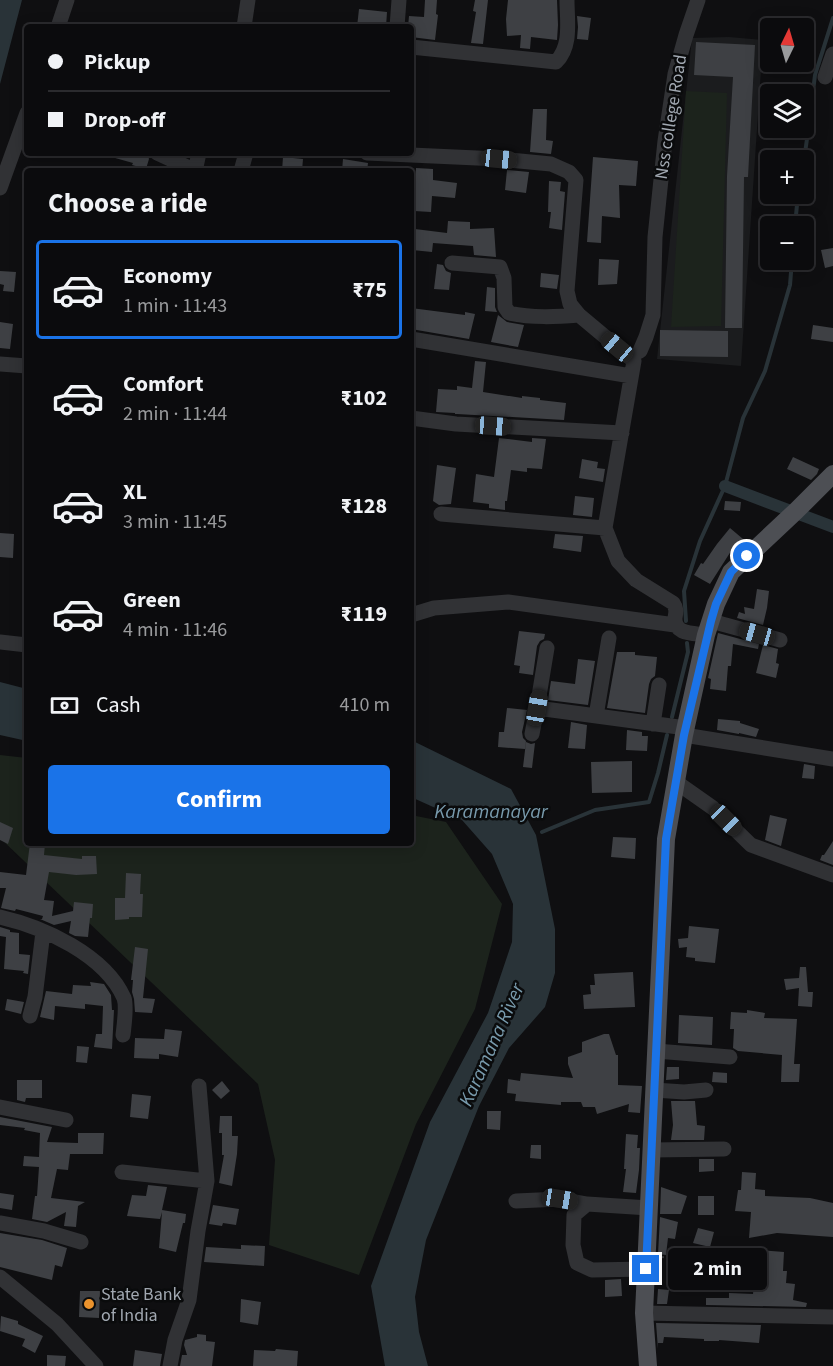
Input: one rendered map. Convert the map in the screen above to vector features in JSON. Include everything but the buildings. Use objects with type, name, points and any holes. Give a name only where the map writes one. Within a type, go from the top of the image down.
[{"type":"main road","points":[[648,1366],[644,1313],[666,839],[685,731],[709,628],[716,604],[731,572],[833,474]]},
{"type":"street","points":[[59,24],[67,0]]},
{"type":"street","points":[[244,24],[248,0]]},
{"type":"street","points":[[397,24],[399,0]]},
{"type":"street","points":[[414,47],[556,62],[561,57],[568,38],[567,0]]},
{"type":"street","name":"Nss college Road","points":[[640,351],[652,315],[655,237],[675,75],[698,0]]},
{"type":"street","points":[[825,77],[833,54]]},
{"type":"street","points":[[0,188],[24,121]]},
{"type":"street","points":[[414,155],[551,164],[569,172],[576,180],[567,291],[570,304],[579,315],[634,361],[605,528],[618,561],[636,580],[674,603],[676,607],[675,625]]},
{"type":"street","points":[[164,156],[190,168]]},
{"type":"street","points":[[452,263],[500,267],[504,278],[505,308],[509,314],[548,317],[579,315]]},
{"type":"street","points":[[414,340],[631,376]]},
{"type":"street","points":[[0,364],[24,366]]},
{"type":"street","points":[[414,418],[456,424],[622,433]]},
{"type":"street","points":[[441,514],[605,528]]},
{"type":"street","points":[[414,614],[434,608],[508,602],[675,625],[680,630],[709,628],[780,640]]},
{"type":"street","points":[[596,716],[609,638]]},
{"type":"street","points":[[0,642],[24,645]]},
{"type":"street","points":[[532,734],[547,648]]},
{"type":"street","points":[[653,724],[659,685]]},
{"type":"street","points":[[537,708],[653,724],[833,759]]},
{"type":"street","points":[[676,782],[713,808],[751,845],[833,875]]},
{"type":"street","points":[[0,917],[43,932],[87,954],[107,971],[125,1000],[123,1035]]},
{"type":"street","points":[[30,1016],[35,997],[43,932]]},
{"type":"street","points":[[656,1051],[730,1057]]},
{"type":"street","points":[[170,1366],[175,1340],[189,1300],[207,1181],[199,1086]]},
{"type":"street","points":[[654,1090],[684,1092],[706,1090]]},
{"type":"street","points":[[0,1107],[66,1120]]},
{"type":"street","points":[[652,1150],[724,1149]]},
{"type":"street","points":[[122,1172],[207,1181]]},
{"type":"street","points":[[516,1201],[560,1199],[587,1204],[649,1208]]},
{"type":"street","points":[[587,1204],[574,1215],[573,1245],[577,1263],[592,1270],[646,1262]]},
{"type":"street","points":[[0,1223],[44,1231],[81,1242]]},
{"type":"street","points":[[0,1277],[57,1323],[96,1366]]},
{"type":"street","points":[[644,1313],[833,1317]]},
{"type":"path","points":[[646,1262],[717,1260]]},
{"type":"shaded area","points":[[729,37],[760,40],[761,72],[741,366],[657,359],[692,38]]},
{"type":"shaded area","points":[[686,91],[727,93],[721,326],[671,327]]},
{"type":"shaded area","points":[[0,755],[24,758],[24,846],[414,846],[414,816],[446,822],[502,904],[475,1009],[416,1124],[359,1275],[269,1245],[275,1160],[258,1084],[0,838]]},
{"type":"water","points":[[0,0],[22,0],[0,84]]},
{"type":"water","points":[[0,682],[24,688],[24,740],[0,735]]},
{"type":"water","name":"Karamanayar","points":[[414,741],[511,789],[536,835],[555,929],[555,973],[545,1007],[509,1048],[479,1106],[426,1240],[415,1297],[419,1332],[428,1366],[385,1366],[371,1286],[430,1122],[488,1013],[512,942],[513,904],[492,854],[462,820],[414,798]]},
{"type":"waterway","points":[[805,150],[815,75],[833,18]]},
{"type":"waterway","points":[[796,216],[797,204]]},
{"type":"waterway","points":[[686,621],[684,591],[700,541],[725,486],[743,418],[765,371],[790,285],[791,270]]},
{"type":"waterway","points":[[725,486],[833,527]]},
{"type":"waterway","points":[[672,717],[688,652],[687,643]]},
{"type":"waterway","points":[[542,832],[595,810],[649,802],[667,735]]},
{"type":"place","name":"State Bank of India","points":[[89,1304]]},
{"type":"route","points":[[646,1269],[666,839],[684,735],[706,635],[716,604],[731,572],[747,556]]},
{"type":"water label","name":"Karamana River","points":[[492,1045]]}]
